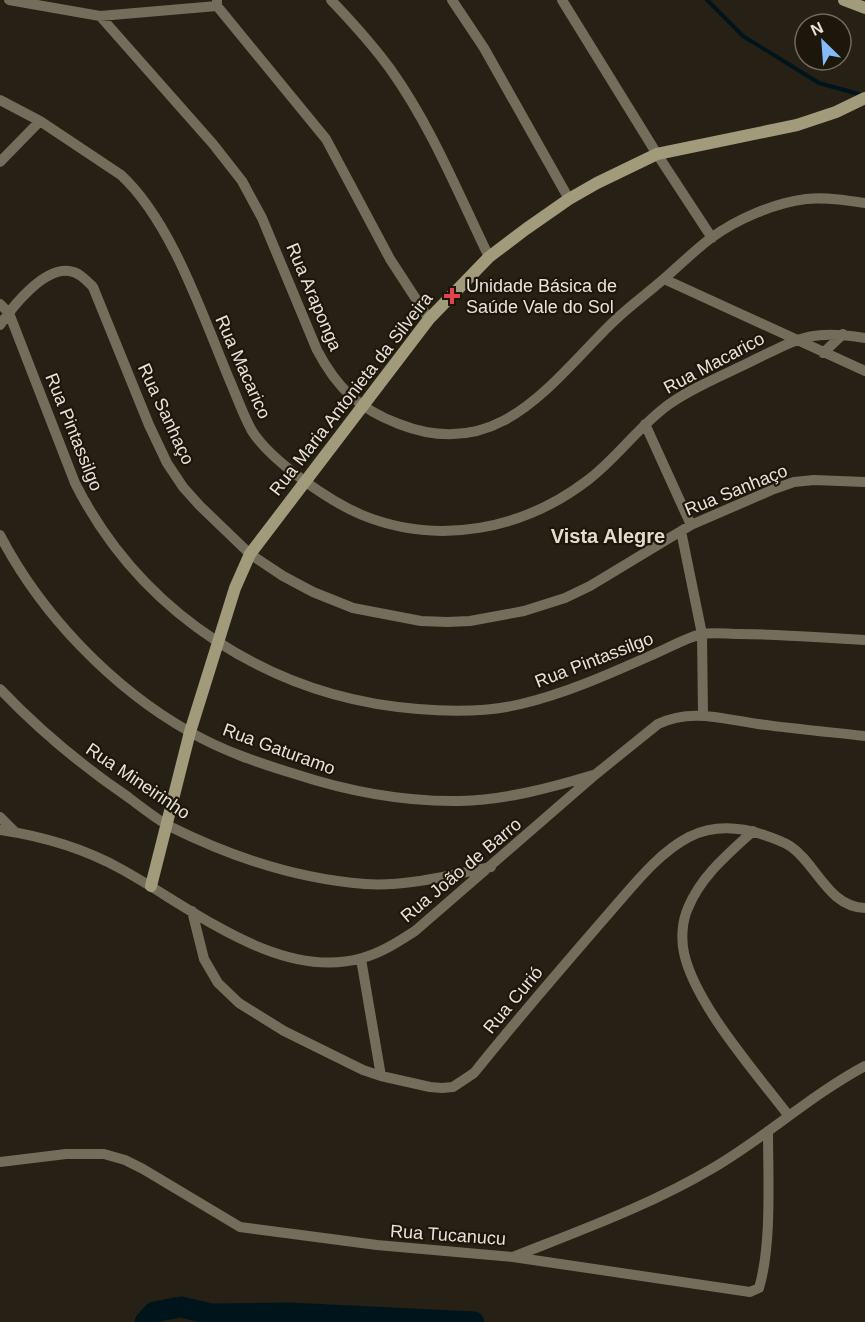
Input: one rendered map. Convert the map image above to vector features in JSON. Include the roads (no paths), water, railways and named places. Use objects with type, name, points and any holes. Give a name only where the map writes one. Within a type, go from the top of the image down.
[{"type":"street","points":[[9,0],[100,16],[217,3],[326,139],[390,259],[429,319]]},
{"type":"street","points":[[331,0],[374,48],[409,99],[432,139],[489,257]]},
{"type":"street","points":[[452,0],[484,48],[569,199]]},
{"type":"street","points":[[562,0],[712,238]]},
{"type":"street","points":[[844,0],[865,8]]},
{"type":"street","name":"Rua Araponga","points":[[100,16],[233,167],[262,218],[317,350],[327,368],[362,406],[384,419],[427,433],[453,435],[479,431],[503,422],[526,408],[548,390],[620,315],[712,238],[749,216],[807,199],[840,199],[865,203]]},
{"type":"street","name":"Rua Maria Antonieta da Silveira","points":[[151,886],[190,732],[235,588],[250,554],[429,319],[489,257],[569,199],[597,183],[657,154],[780,130],[836,112],[863,99]]},
{"type":"street","name":"Rua Macarico","points":[[0,100],[40,122],[121,175],[140,195],[179,260],[252,431],[272,454],[305,481],[344,507],[384,522],[426,531],[468,531],[515,519],[573,490],[602,468],[645,424],[687,393],[794,340],[817,334],[843,334],[865,338]]},
{"type":"street","points":[[0,162],[40,122]]},
{"type":"street","name":"Rua Sanhaço","points":[[9,313],[46,277],[56,271],[71,271],[82,276],[93,287],[149,425],[167,463],[183,487],[200,506],[250,554],[293,581],[353,608],[412,620],[470,621],[524,611],[565,598],[686,528],[794,482],[814,480],[865,482]]},
{"type":"street","points":[[664,279],[865,371]]},
{"type":"street","name":"Rua Pintassilgo","points":[[0,304],[9,313],[61,449],[86,505],[114,547],[151,589],[218,644],[286,678],[361,702],[400,708],[445,711],[500,708],[548,698],[601,678],[702,634],[773,634],[865,640]]},
{"type":"street","points":[[0,326],[9,313]]},
{"type":"street","points":[[823,353],[843,334]]},
{"type":"street","points":[[645,424],[686,528],[702,634],[704,715]]},
{"type":"street","name":"Rua Gaturamo","points":[[0,535],[24,577],[53,615],[129,691],[190,732],[244,758],[354,792],[391,797],[450,800],[482,799],[533,791],[596,774]]},
{"type":"street","name":"Rua Mineirinho","points":[[0,689],[60,747],[109,784],[168,825],[231,852],[280,869],[365,884],[393,884],[491,867]]},
{"type":"street","name":"Rua João de Barro","points":[[0,830],[15,832],[105,861],[250,943],[285,958],[315,963],[361,959],[415,932],[596,774],[658,724],[681,716],[704,715],[756,724],[865,736]]},
{"type":"street","points":[[0,817],[15,832]]},
{"type":"street","name":"Rua Curió","points":[[192,911],[204,959],[218,982],[250,1011],[331,1056],[381,1076],[442,1088],[463,1082],[474,1072],[631,889],[668,850],[691,836],[708,830],[727,828],[753,831],[791,846],[839,898],[858,908],[865,908]]},
{"type":"street","points":[[753,831],[715,866],[687,909],[682,930],[684,953],[692,977],[711,1011],[788,1115]]},
{"type":"street","points":[[361,959],[381,1076]]},
{"type":"street","name":"Rua Tucanucu","points":[[0,1162],[66,1154],[104,1154],[125,1160],[143,1169],[240,1227],[377,1245],[513,1257],[679,1186],[712,1168],[840,1080],[865,1066]]},
{"type":"street","points":[[513,1257],[744,1291],[757,1290],[760,1285],[766,1241],[768,1131]]},
{"type":"waterway","points":[[707,0],[743,36],[819,83],[862,95]]},
{"type":"waterway","points":[[145,1322],[154,1312],[181,1307],[211,1314],[289,1313],[474,1322]]},
{"type":"place","name":"Unidade Básica de Saúde Vale do Sol","points":[[452,296]]},
{"type":"district","name":"Vista Alegre","points":[[608,536]]}]
